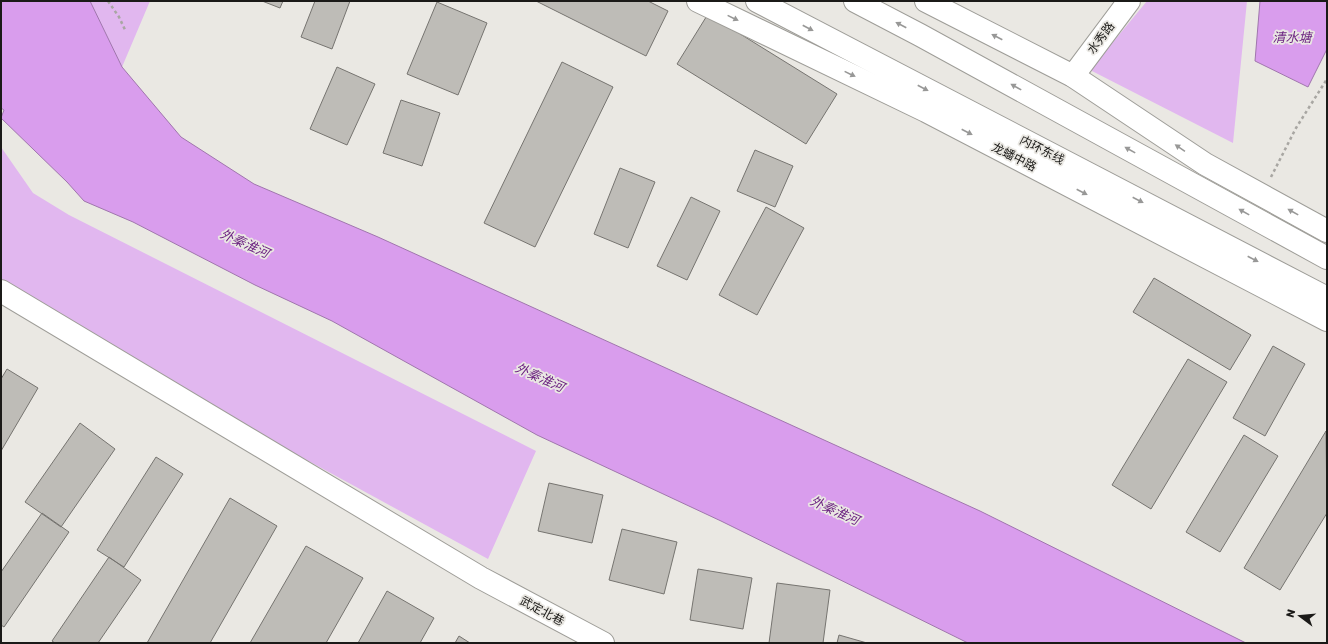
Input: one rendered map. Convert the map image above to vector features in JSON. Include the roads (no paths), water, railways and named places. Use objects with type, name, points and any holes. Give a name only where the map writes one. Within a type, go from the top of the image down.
[{"type":"main road","name":"龙蟠中路","points":[[698,1],[926,111],[1327,320]]},
{"type":"main road","points":[[855,1],[1327,258]]},
{"type":"main road","points":[[926,1],[1072,76],[1205,164],[1327,231]]},
{"type":"main road","name":"水秀路","points":[[1072,76],[1129,1]]},
{"type":"main road","name":"内环东线","points":[[765,5],[1327,298]]},
{"type":"main road","name":"武定北巷","points":[[1,291],[480,578],[603,643]]},
{"type":"water","name":"外秦淮河","points":[[1,1],[90,1],[122,67],[181,137],[254,184],[378,237],[980,511],[1246,643],[968,643],[721,521],[537,435],[332,321],[255,285],[133,222],[84,201],[67,182],[1,118],[4,110],[1,108]]},
{"type":"water","name":"清水塘","points":[[1260,1],[1327,1],[1327,49],[1308,87],[1255,61]]}]
